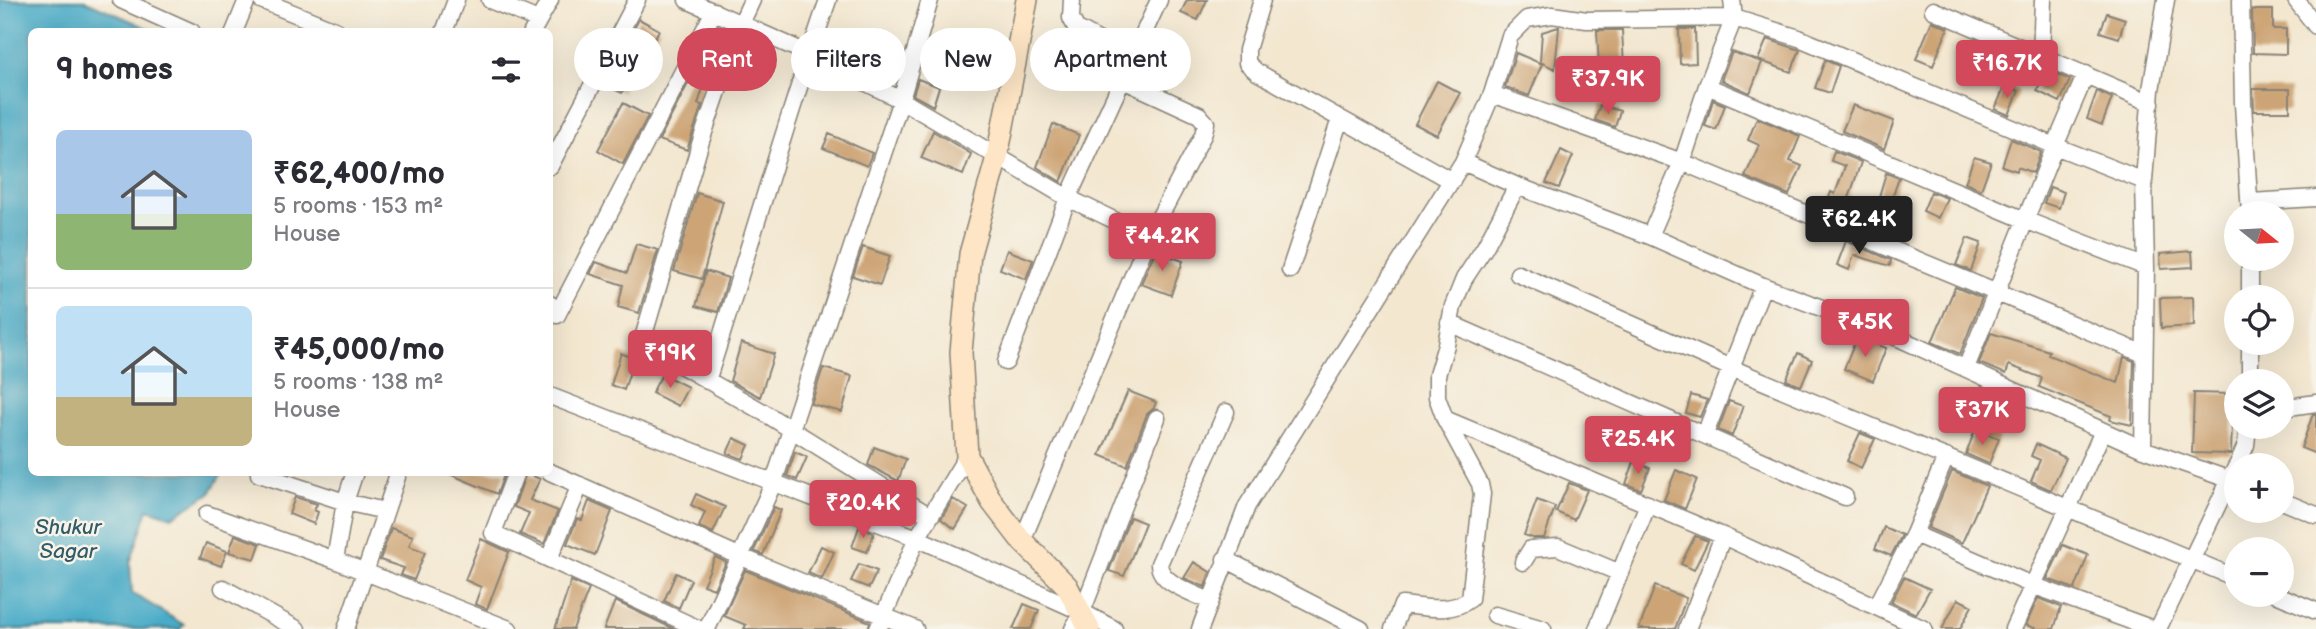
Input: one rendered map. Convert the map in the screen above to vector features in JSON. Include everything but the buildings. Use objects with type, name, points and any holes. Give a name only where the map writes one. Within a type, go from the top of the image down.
[{"type":"street","points":[[121,0],[183,28]]},
{"type":"street","points":[[236,28],[247,0]]},
{"type":"street","points":[[261,0],[330,28]]},
{"type":"street","points":[[446,28],[456,0]]},
{"type":"street","points":[[490,0],[535,26],[550,0]]},
{"type":"street","points":[[553,160],[637,0]]},
{"type":"street","points":[[687,0],[791,46]]},
{"type":"street","points":[[752,0],[741,23],[701,141],[643,338],[644,344],[930,516]]},
{"type":"street","points":[[818,28],[828,0]]},
{"type":"street","points":[[707,629],[774,484],[901,100],[930,0]]},
{"type":"street","points":[[1027,0],[997,157],[970,254],[961,352],[967,456],[992,502],[1022,541],[1068,586],[1082,623]]},
{"type":"street","points":[[1072,0],[1071,18],[1076,28]]},
{"type":"street","points":[[1146,28],[1159,0]]},
{"type":"street","points":[[1262,0],[1247,50],[1247,63],[1257,72],[1452,181]]},
{"type":"street","points":[[1650,236],[1682,162],[1707,86],[1734,18],[1732,0]]},
{"type":"street","points":[[2041,58],[2043,0]]},
{"type":"street","points":[[2143,449],[2146,267],[2144,181],[2151,103],[2166,0]]},
{"type":"street","points":[[2241,0],[2243,103],[2250,201]]},
{"type":"street","points":[[2296,0],[2316,26]]},
{"type":"street","points":[[1200,629],[1247,506],[1463,162],[1492,94],[1510,36],[1527,19],[1552,7],[1587,20],[1734,18],[1799,38],[2054,146],[2144,181]]},
{"type":"street","points":[[1933,10],[2151,103]]},
{"type":"street","points":[[553,309],[557,315],[714,11]]},
{"type":"street","points":[[1966,368],[2054,146],[2086,74]]},
{"type":"street","points":[[1707,86],[2025,220],[2146,267]]},
{"type":"street","points":[[707,381],[798,91]]},
{"type":"street","points":[[883,91],[1068,198],[1149,237]]},
{"type":"street","points":[[1006,362],[1068,198],[1118,91]]},
{"type":"street","points":[[1022,541],[1149,237],[1203,135],[1206,123],[1199,115],[1147,91]]},
{"type":"street","points":[[1492,94],[1682,162],[2144,354]]},
{"type":"street","points":[[1290,270],[1340,119]]},
{"type":"street","points":[[1463,162],[1517,186],[1650,236],[1763,286],[1883,331],[2143,449],[2224,471]]},
{"type":"street","points":[[1393,629],[1402,605],[1447,609],[1461,606],[1470,599],[1482,494],[1480,484],[1445,419],[1437,397],[1437,375],[1446,345],[1452,306],[1464,279],[1490,238],[1517,186]]},
{"type":"street","points":[[2294,201],[2316,198]]},
{"type":"street","points":[[1518,274],[1731,368],[2224,573]]},
{"type":"street","points":[[1705,434],[1763,286]]},
{"type":"street","points":[[1449,323],[1845,497]]},
{"type":"street","points":[[553,397],[916,538],[1082,623],[1114,629]]},
{"type":"street","points":[[2294,406],[2316,403]]},
{"type":"street","points":[[1210,601],[1165,579],[1159,572],[1159,564],[1226,412]]},
{"type":"street","points":[[1082,623],[1157,418]]},
{"type":"street","points":[[1445,419],[1723,536],[1924,629]]},
{"type":"street","points":[[2012,629],[2104,431]]},
{"type":"street","points":[[880,622],[916,538],[967,456]]},
{"type":"street","points":[[1877,606],[1914,534],[1946,457]]},
{"type":"street","points":[[553,473],[880,622],[915,629]]},
{"type":"street","points":[[265,476],[345,502],[385,511]]},
{"type":"street","points":[[335,561],[345,502],[354,476]]},
{"type":"street","points":[[514,476],[493,533],[699,629]]},
{"type":"street","points":[[346,629],[397,477]]},
{"type":"street","points":[[549,559],[580,485]]},
{"type":"street","points":[[1914,534],[2032,585],[2155,629],[2224,496]]},
{"type":"street","points":[[1597,629],[1647,504]]},
{"type":"street","points":[[2294,506],[2316,515]]},
{"type":"street","points":[[207,514],[509,629]]},
{"type":"street","points":[[1686,629],[1723,536]]},
{"type":"street","points":[[1524,562],[1531,550],[1558,547],[1620,573]]},
{"type":"street","points":[[1225,559],[1361,629]]},
{"type":"street","points":[[223,588],[297,629]]},
{"type":"street","points":[[2294,602],[2316,611]]},
{"type":"street","points":[[1495,615],[1543,629]]},
{"type":"water","name":"Shukur Sagar","points":[[0,0],[84,0],[147,28],[28,28],[28,476],[220,476],[210,493],[172,517],[148,509],[130,563],[132,593],[184,625],[180,629],[0,629]]}]
